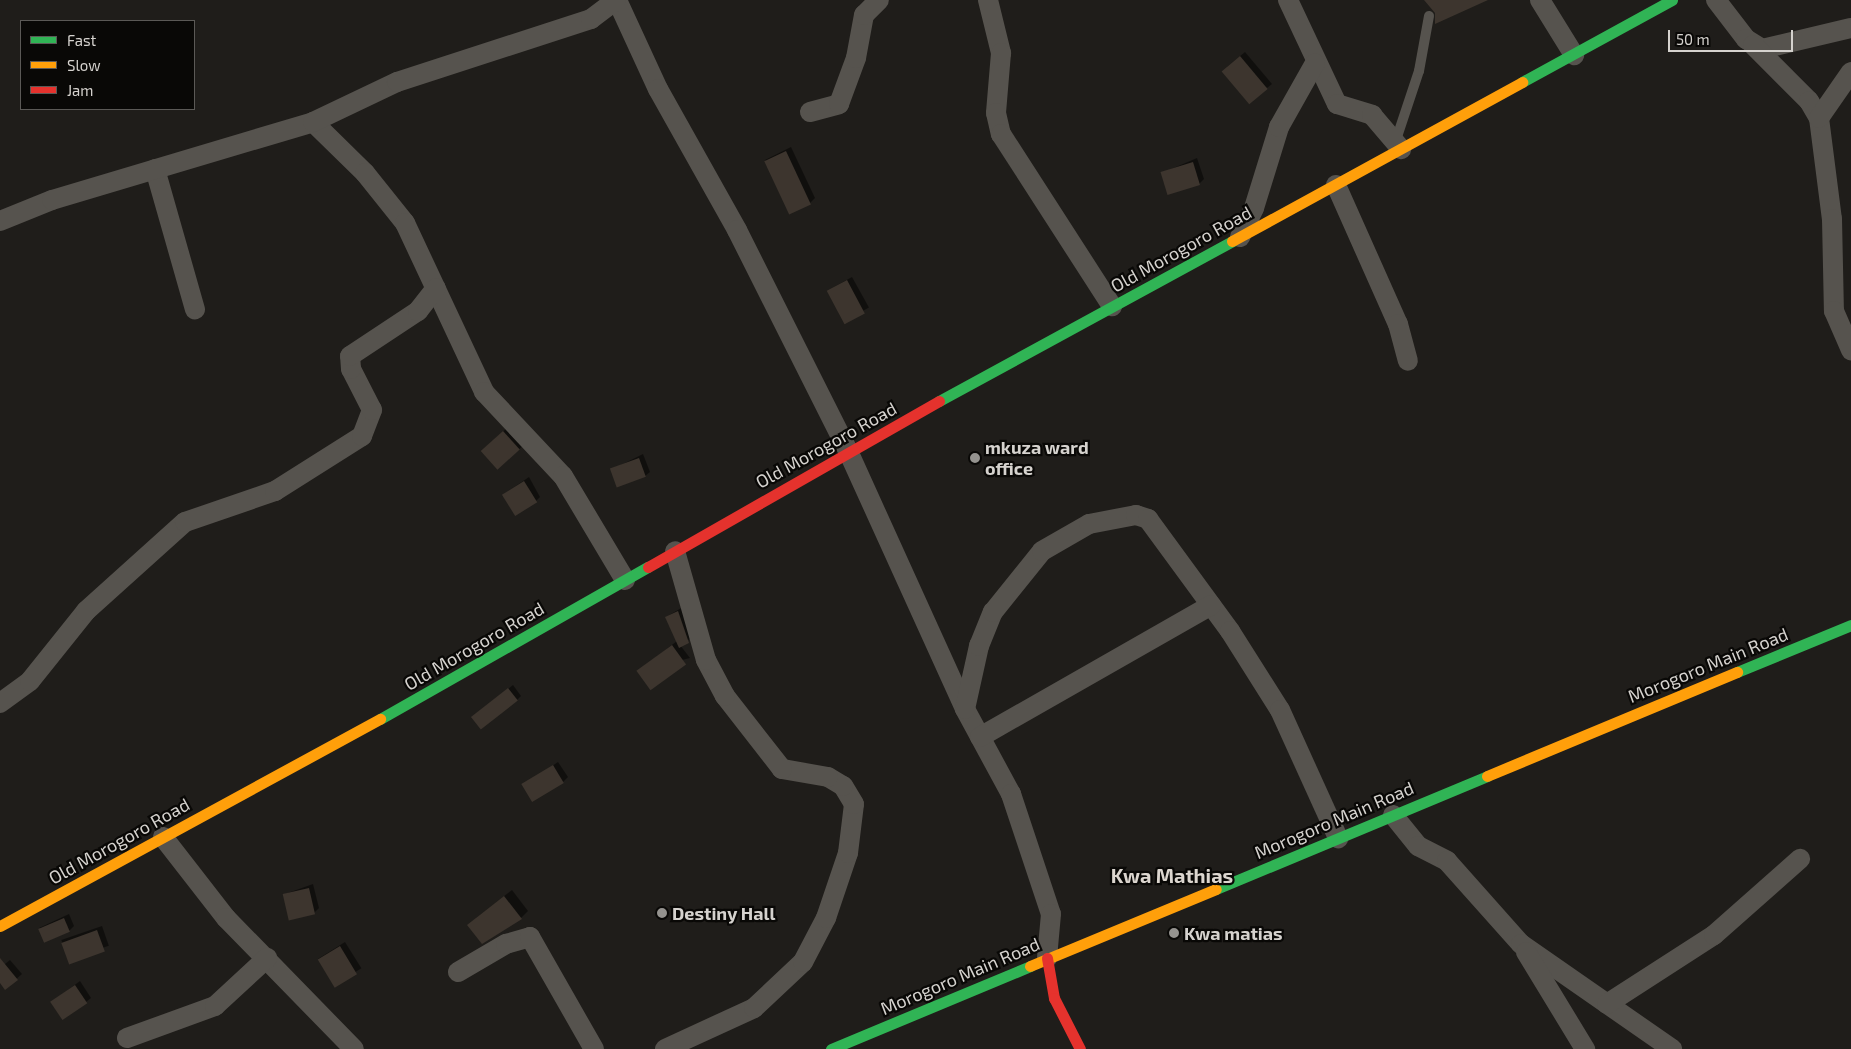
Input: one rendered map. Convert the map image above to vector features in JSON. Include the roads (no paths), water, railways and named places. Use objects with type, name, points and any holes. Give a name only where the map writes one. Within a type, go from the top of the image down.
[{"type":"main road","name":"Old Morogoro Road","points":[[0,926],[625,580],[848,451],[1336,185],[1398,145],[1574,55],[1672,0]]},
{"type":"main road","name":"Morogoro Main Road","points":[[831,1049],[1851,625]]},
{"type":"main road","points":[[1047,958],[1054,998],[1080,1049]]},
{"type":"street","points":[[810,112],[839,104],[856,58],[864,15],[879,0]]},
{"type":"street","points":[[988,0],[1001,53],[996,113],[1001,134],[1112,306]]},
{"type":"street","points":[[1288,0],[1315,63],[1337,104],[1372,115],[1398,145]]},
{"type":"street","points":[[1540,0],[1574,55]]},
{"type":"street","points":[[1716,0],[1753,45],[1809,101],[1819,118],[1832,219],[1834,311],[1851,350]]},
{"type":"street","points":[[0,221],[155,170],[313,122],[396,82],[591,19],[618,5],[848,451],[965,708],[1011,794],[1052,914],[1047,958]]},
{"type":"street","points":[[1753,45],[1762,48],[1851,28]]},
{"type":"street","points":[[1240,237],[1254,208],[1279,127],[1315,63]]},
{"type":"street","points":[[1819,118],[1851,72]]},
{"type":"street","points":[[313,122],[364,173],[405,223],[484,392],[563,476],[625,580]]},
{"type":"street","points":[[155,170],[196,309]]},
{"type":"street","points":[[1336,185],[1398,324],[1408,361]]},
{"type":"street","points":[[0,703],[30,681],[86,611],[185,522],[275,491],[362,436],[372,410],[351,369],[350,356],[418,310],[436,288]]},
{"type":"street","points":[[965,708],[979,646],[992,612],[1042,552],[1089,524],[1136,515],[1148,519],[1211,605],[1280,710],[1338,838]]},
{"type":"street","points":[[665,1049],[754,1008],[803,962],[823,927],[845,862],[854,804],[843,786],[828,777],[782,769],[726,696],[706,660],[675,551]]},
{"type":"street","points":[[980,738],[1211,605]]},
{"type":"street","points":[[1393,815],[1418,846],[1447,861],[1521,944],[1585,1049]]},
{"type":"street","points":[[163,837],[226,918],[354,1049]]},
{"type":"street","points":[[1607,1004],[1714,934],[1800,859]]},
{"type":"street","points":[[0,907],[22,914]]},
{"type":"street","points":[[458,972],[506,944],[530,937],[594,1049]]},
{"type":"street","points":[[1521,944],[1672,1049]]},
{"type":"street","points":[[127,1038],[215,1006],[267,958]]},
{"type":"lane","points":[[1398,145],[1419,71],[1429,16]]},
{"type":"place","name":"mkuza ward office","points":[[975,458]]},
{"type":"place","name":"Destiny Hall","points":[[662,913]]},
{"type":"place","name":"Kwa matias","points":[[1174,933]]},
{"type":"district","name":"Kwa Mathias","points":[[1172,875]]}]
